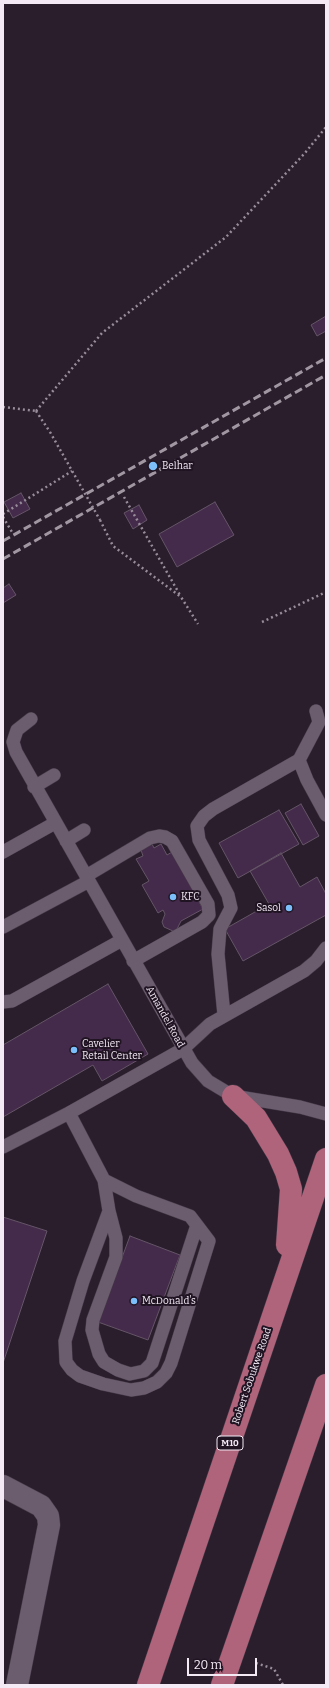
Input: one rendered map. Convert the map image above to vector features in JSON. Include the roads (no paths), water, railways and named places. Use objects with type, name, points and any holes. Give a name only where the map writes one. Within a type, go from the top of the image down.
[{"type":"main road","points":[[233,1096],[256,1118],[286,1172],[291,1189],[284,1282]]},
{"type":"main road","name":"Robert Sobukwe Road","points":[[148,1685],[326,1158]]},
{"type":"main road","points":[[222,1685],[326,1385]]},
{"type":"street","points":[[3,1486],[41,1506],[48,1516],[48,1525],[17,1685]]},
{"type":"lane","points":[[224,1015],[218,954],[220,929],[231,908],[228,895],[199,840],[197,826],[204,816],[213,809],[299,760],[319,722],[316,711]]},
{"type":"lane","name":"Amandel Road","points":[[31,719],[17,730],[13,742],[16,752],[34,787],[192,1063],[208,1081],[233,1096],[300,1107],[326,1114]]},
{"type":"lane","points":[[299,760],[307,780],[326,815]]},
{"type":"lane","points":[[34,787],[54,775]]},
{"type":"lane","points":[[3,852],[55,823]]},
{"type":"lane","points":[[66,841],[84,830]]},
{"type":"lane","points":[[3,927],[87,879],[150,838],[159,836],[172,841],[208,904],[209,915],[202,922],[133,961]]},
{"type":"lane","points":[[3,1002],[12,1001],[122,940]]},
{"type":"lane","points":[[3,1147],[69,1113],[183,1049],[210,1024],[304,970],[316,961],[326,948]]},
{"type":"lane","points":[[69,1113],[104,1180],[109,1211],[116,1238],[116,1257],[93,1320],[92,1330],[99,1354],[104,1362],[118,1370],[130,1374],[144,1371],[152,1363],[197,1225]]},
{"type":"lane","points":[[104,1180],[136,1196],[190,1216],[209,1241],[172,1363],[166,1373],[157,1382],[144,1388],[131,1390],[80,1376],[72,1370],[66,1362],[65,1341],[83,1281],[109,1211]]},
{"type":"railway","points":[[3,541],[326,358]]},
{"type":"railway","points":[[3,559],[326,375]]},
{"type":"place","name":"Belhar","points":[[153,466]]},
{"type":"place","name":"KFC","points":[[173,897]]},
{"type":"place","name":"Sasol","points":[[289,908]]},
{"type":"place","name":"Cavelier Retail Center","points":[[74,1050]]},
{"type":"place","name":"McDonald's","points":[[134,1301]]}]
